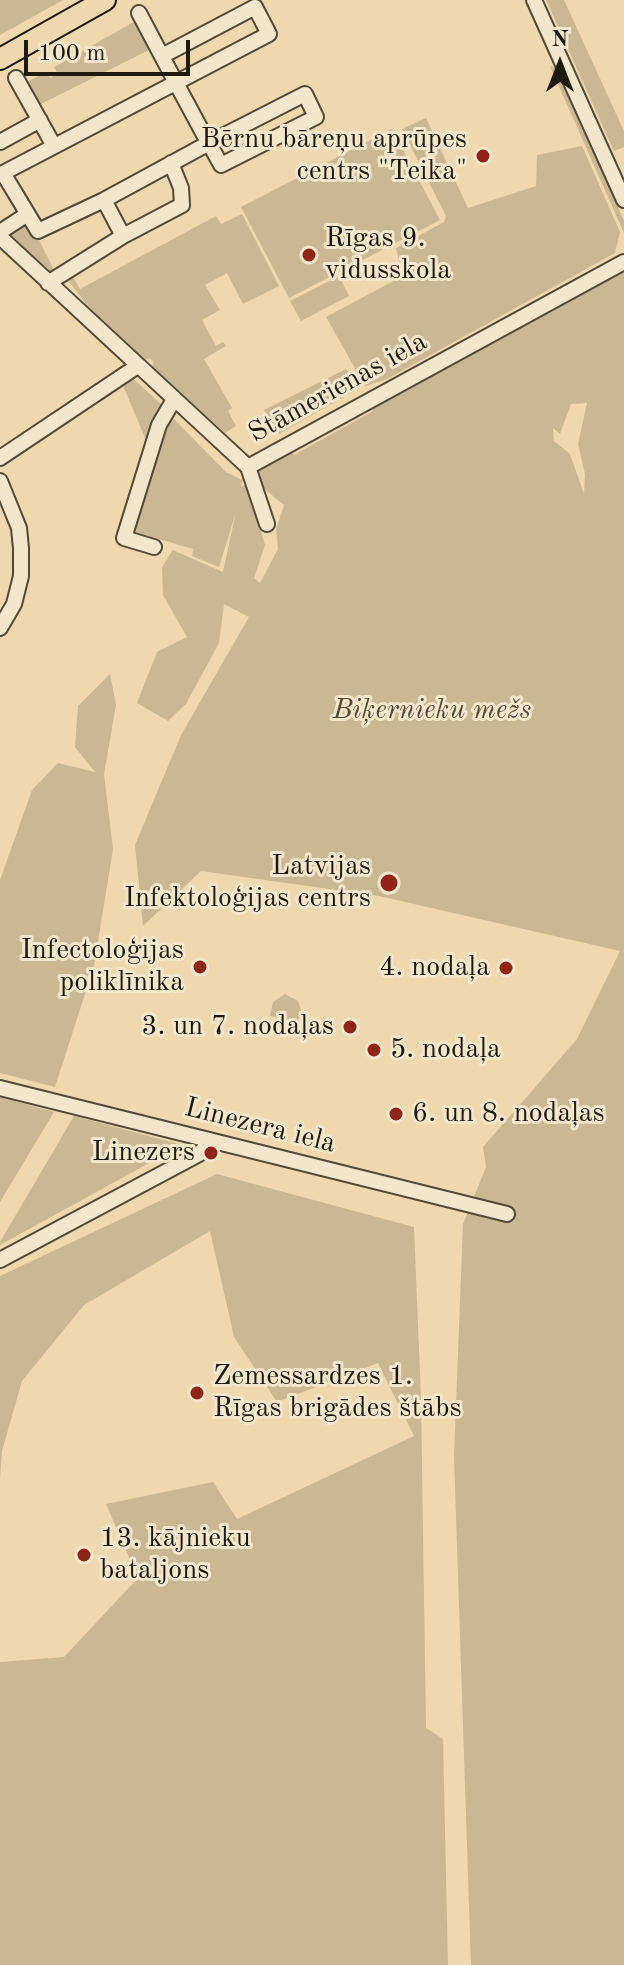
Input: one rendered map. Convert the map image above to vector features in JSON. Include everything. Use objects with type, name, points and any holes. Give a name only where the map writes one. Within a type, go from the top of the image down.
[{"type":"highway","points":[[0,59],[105,0]]},
{"type":"street","points":[[534,0],[624,200]]},
{"type":"street","points":[[139,13],[175,81],[209,143],[221,165],[316,117],[305,94],[209,143],[171,163],[104,200],[38,231],[2,173],[175,81],[269,34],[255,7],[162,56]]},
{"type":"street","points":[[16,78],[54,146]]},
{"type":"street","points":[[0,142],[40,120]]},
{"type":"street","points":[[48,283],[123,236],[182,205],[181,188],[171,163]]},
{"type":"street","points":[[104,200],[123,236]]},
{"type":"street","points":[[0,235],[26,215]]},
{"type":"street","name":"Stāmerienas iela","points":[[0,235],[136,367],[248,467],[624,262]]},
{"type":"street","points":[[0,458],[136,367]]},
{"type":"street","points":[[154,547],[124,538],[159,425],[173,401]]},
{"type":"street","points":[[248,467],[267,524]]},
{"type":"street","points":[[0,481],[19,528],[21,548],[21,576],[14,604],[0,628]]},
{"type":"street","name":"Linezera iela","points":[[0,1088],[507,1214]]},
{"type":"street","points":[[0,1260],[199,1154],[211,1141]]},
{"type":"green space","points":[[0,0],[63,0],[0,35]]},
{"type":"green space","points":[[546,0],[564,0],[624,131],[624,147],[614,151]]},
{"type":"green space","points":[[139,19],[153,48],[37,106],[25,83],[46,72],[50,78],[58,74],[54,67]]},
{"type":"green space","points":[[550,66],[555,68],[624,221],[624,233]]},
{"type":"green space","points":[[426,118],[468,208],[536,186],[537,155],[582,146],[620,232],[615,253],[387,379],[365,386],[326,317],[403,276],[396,248],[444,222],[446,216],[402,129]]},
{"type":"green space","points":[[392,129],[440,220],[289,298],[241,207]]},
{"type":"green space","points":[[242,214],[279,286],[243,304],[227,273],[205,285],[220,310],[202,320],[216,346],[223,342],[226,346],[204,359],[232,408],[228,411],[236,426],[225,433],[152,367],[154,362],[149,358],[144,361],[94,314],[64,275],[70,272],[80,289],[216,216],[221,224]]},
{"type":"green space","points":[[24,220],[38,238],[55,272],[48,274],[8,239],[9,233]]},
{"type":"green space","name":"Biķernieku mežs","points":[[624,270],[624,1965],[471,1965],[454,1456],[463,1224],[486,1167],[483,1147],[577,1039],[620,951],[379,896],[201,871],[143,926],[135,845],[181,735],[249,617],[224,604],[219,643],[186,704],[168,721],[137,703],[157,652],[187,637],[163,595],[162,567],[173,550],[223,572],[236,512],[219,567],[192,556],[193,549],[132,531],[169,414],[226,472],[242,480],[241,487],[247,483],[265,545],[254,578],[260,583],[278,549],[276,529],[284,505],[261,486],[258,473],[262,465],[289,449],[294,455],[373,411],[370,405]],"holes":[[[587,403],[578,444],[585,474],[584,494],[570,454],[554,441],[553,428],[560,434],[571,404]]]},
{"type":"green space","points":[[339,276],[349,296],[301,321],[290,301]]},
{"type":"green space","points":[[346,369],[359,388],[279,434],[264,410]]},
{"type":"green space","points":[[129,375],[162,405],[148,445],[122,383]]},
{"type":"green space","points":[[110,674],[116,705],[104,774],[113,849],[94,966],[55,1087],[0,1073],[0,880],[32,790],[58,763],[95,772],[75,747],[78,706]]},
{"type":"green space","points":[[285,994],[298,1001],[301,1011],[298,1022],[270,1016],[273,1002]]},
{"type":"green space","points":[[0,1097],[54,1112],[0,1202]]},
{"type":"green space","points":[[74,1116],[182,1145],[0,1245],[0,1242]]},
{"type":"green space","points":[[217,1174],[414,1227],[421,1399],[426,1728],[443,1739],[448,1965],[0,1965],[0,1662],[64,1657],[138,1578],[106,1504],[213,1482],[237,1519],[414,1436],[378,1363],[277,1402],[234,1337],[210,1231],[84,1305],[22,1381],[2,1451],[0,1478],[0,1276]]},
{"type":"place","name":"Bērnu bāreņu aprūpes centrs \"Teika\"","points":[[483,156]]},
{"type":"place","name":"Rīgas 9. vidusskola","points":[[309,255]]},
{"type":"place","name":"Latvijas Infektoloģijas centrs","points":[[389,883]]},
{"type":"place","name":"Infectoloģijas poliklīnika","points":[[200,967]]},
{"type":"place","name":"4. nodaļa","points":[[506,968]]},
{"type":"place","name":"3. un 7. nodaļas","points":[[350,1027]]},
{"type":"place","name":"5. nodaļa","points":[[374,1050]]},
{"type":"place","name":"6. un 8. nodaļas","points":[[396,1114]]},
{"type":"place","name":"Linezers","points":[[211,1153]]},
{"type":"place","name":"Zemessardzes 1. Rīgas brigādes štābs","points":[[197,1393]]},
{"type":"place","name":"13. kājnieku bataljons","points":[[84,1555]]}]
